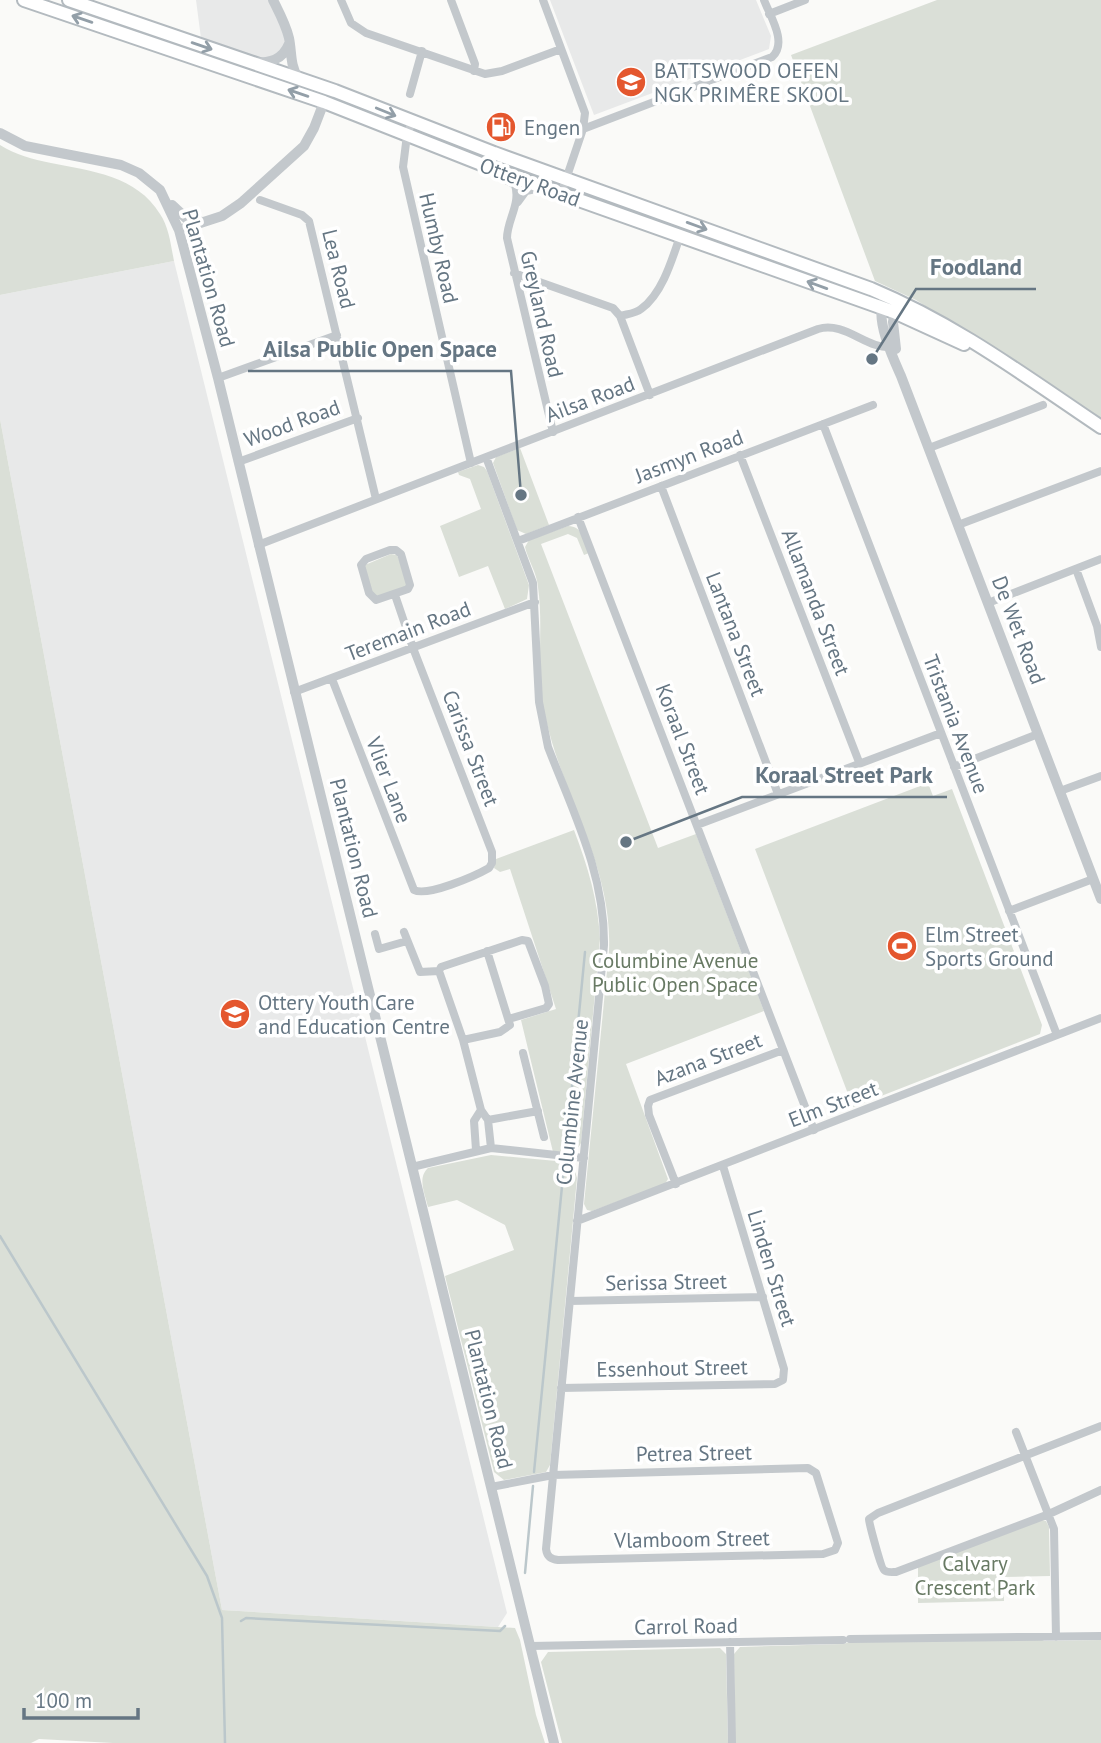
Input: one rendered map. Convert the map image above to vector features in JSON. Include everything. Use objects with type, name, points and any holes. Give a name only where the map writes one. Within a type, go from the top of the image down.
[{"type":"main road","name":"Ottery Road","points":[[24,0],[324,102],[566,179],[842,277],[1029,379],[1101,427]]},
{"type":"main road","name":"Ottery Road","points":[[69,0],[298,78],[480,164],[542,188],[890,304]]},
{"type":"street","points":[[273,0],[286,27],[291,66],[298,78]]},
{"type":"street","points":[[341,0],[348,17],[358,29],[474,71],[493,74],[561,49]]},
{"type":"street","points":[[450,0],[475,64],[474,71]]},
{"type":"street","points":[[543,0],[585,113],[583,129],[561,194]]},
{"type":"street","points":[[583,129],[769,59],[778,50],[779,41],[764,0]]},
{"type":"street","points":[[769,14],[805,0]]},
{"type":"street","points":[[253,63],[274,61],[282,57],[290,42]]},
{"type":"street","points":[[410,94],[422,51]]},
{"type":"street","points":[[179,230],[232,210],[298,152],[309,139],[324,102]]},
{"type":"street","name":"Plantation Road","points":[[0,126],[39,148]]},
{"type":"street","name":"Humby Road","points":[[410,129],[403,167],[471,463]]},
{"type":"street","name":"Plantation Road","points":[[0,133],[24,146],[121,165],[145,177],[165,197],[179,230],[218,378],[554,1743]]},
{"type":"street","points":[[480,164],[515,185],[516,205]]},
{"type":"street","points":[[516,205],[526,191],[542,188]]},
{"type":"street","points":[[165,197],[183,217],[191,221],[205,222]]},
{"type":"street","name":"Lea Road","points":[[260,200],[302,215],[309,221],[376,499]]},
{"type":"street","name":"Greyland Road","points":[[516,205],[506,235],[553,432]]},
{"type":"street","points":[[620,316],[636,312],[645,305],[666,276],[680,236]]},
{"type":"street","points":[[514,273],[609,306],[620,316],[650,395]]},
{"type":"street","name":"De Wet Road","points":[[890,304],[892,347],[901,376],[1101,899]]},
{"type":"street","name":"Ailsa Road","points":[[258,545],[824,328],[842,329],[892,347]]},
{"type":"street","points":[[218,378],[337,335]]},
{"type":"street","name":"Jasmyn Road","points":[[518,541],[873,405]]},
{"type":"street","points":[[929,448],[1042,405]]},
{"type":"street","name":"Wood Road","points":[[238,462],[358,418]]},
{"type":"street","name":"Tristania Avenue","points":[[823,424],[1057,1035]]},
{"type":"street","name":"Allamanda Street","points":[[740,455],[859,762]]},
{"type":"street","name":"Columbine Avenue","points":[[485,457],[533,583],[537,680],[543,726],[548,747],[596,874],[603,906],[604,945],[546,1549],[550,1557]]},
{"type":"street","points":[[958,525],[1101,471]]},
{"type":"street","name":"Lantana Street","points":[[661,486],[778,794]]},
{"type":"street","name":"Koraal Street","points":[[578,517],[814,1130]]},
{"type":"street","points":[[390,550],[399,551],[410,585],[408,589],[395,595],[380,600],[373,599],[361,571],[364,561],[390,550]]},
{"type":"street","points":[[988,603],[1101,559]]},
{"type":"street","points":[[1076,569],[1097,626],[1101,647]]},
{"type":"street","name":"Carissa Street","points":[[395,595],[488,843],[492,863],[485,871],[434,890],[417,892]]},
{"type":"street","name":"Teremain Road","points":[[294,692],[535,602]]},
{"type":"street","name":"Vlier Lane","points":[[332,679],[407,877],[417,892]]},
{"type":"street","points":[[697,825],[941,733]]},
{"type":"street","points":[[954,767],[1038,734]]},
{"type":"street","points":[[1060,791],[1101,776]]},
{"type":"street","points":[[1009,911],[1093,879]]},
{"type":"street","points":[[375,934],[379,949],[406,937],[420,972],[439,971],[444,965],[526,940],[530,944],[549,999],[547,1007],[509,1019]]},
{"type":"street","points":[[463,1040],[506,1029],[510,1025],[487,951]]},
{"type":"street","points":[[439,971],[463,1040],[481,1110],[488,1120],[491,1148]]},
{"type":"street","name":"Elm Street","points":[[577,1221],[1101,1018]]},
{"type":"street","name":"Azana Street","points":[[676,1184],[649,1115],[650,1100],[783,1049]]},
{"type":"street","points":[[523,1054],[544,1137]]},
{"type":"street","points":[[476,1150],[474,1121],[481,1110]]},
{"type":"street","points":[[488,1120],[538,1111]]},
{"type":"street","points":[[412,1167],[491,1148],[584,1158]]},
{"type":"street","name":"Linden Street","points":[[723,1166],[785,1372],[783,1380]]},
{"type":"street","name":"Serissa Street","points":[[570,1301],[763,1297]]},
{"type":"street","name":"Essenhout Street","points":[[561,1388],[771,1384],[783,1380]]},
{"type":"street","points":[[1101,1426],[872,1515],[868,1522],[884,1570],[896,1572],[1049,1514],[1101,1490]]},
{"type":"street","points":[[1016,1432],[1054,1529],[1056,1637]]},
{"type":"street","name":"Petrea Street","points":[[491,1487],[553,1475],[811,1469],[816,1473],[837,1539],[835,1550]]},
{"type":"street","name":"Vlamboom Street","points":[[550,1557],[558,1560],[823,1554],[835,1550]]},
{"type":"street","name":"Carrol Road","points":[[531,1646],[1101,1636]]},
{"type":"street","points":[[730,1642],[732,1743]]},
{"type":"shaded area","points":[[196,0],[273,0],[290,42],[267,62],[202,46]]},
{"type":"shaded area","name":"BATTSWOOD OEFEN NGK PRIMÊRE SKOOL","points":[[550,0],[756,0],[771,36],[769,49],[594,115]]},
{"type":"shaded area","name":"Ottery Youth Care and Education Centre","points":[[174,261],[507,1613],[498,1627],[222,1610],[0,419],[0,295]]},
{"type":"green space","points":[[937,0],[1101,0],[1101,420],[916,300],[875,281],[791,55]]},
{"type":"green space","points":[[0,145],[31,158],[112,177],[139,191],[163,219],[174,261],[0,295]]},
{"type":"green space","points":[[0,419],[222,1610],[515,1628],[545,1743],[113,1743],[39,1739],[31,1743],[0,1743]]},
{"type":"green space","points":[[520,448],[549,525],[526,534],[517,530],[493,463],[496,457]]},
{"type":"green space","points":[[478,465],[487,471],[529,585],[527,599],[505,609],[488,566],[459,577],[440,526],[481,509],[470,479],[458,472]]},
{"type":"green space","name":"Columbine Avenue Public Open Space","points":[[568,526],[580,531],[589,553],[584,555],[577,538],[568,534],[541,544],[658,848],[696,834],[764,1011],[626,1064],[668,1179],[665,1184],[592,1211],[587,1210],[584,1204],[609,951],[608,920],[595,860],[553,745],[545,715],[541,684],[538,587],[525,547],[529,540]]},
{"type":"green space","points":[[391,554],[397,555],[407,579],[406,587],[382,597],[374,596],[364,573],[365,565]]},
{"type":"green space","name":"Elm Street Sports Ground","points":[[928,783],[933,796],[952,789],[1042,1025],[1040,1034],[853,1107],[755,849]]},
{"type":"green space","name":"Columbine Avenue Public Open Space","points":[[574,830],[591,884],[600,939],[581,1143],[573,1151],[562,1153],[553,1152],[521,1020],[556,1009],[510,869],[500,872],[494,868],[496,859]]},
{"type":"green space","points":[[491,1155],[567,1162],[574,1168],[577,1178],[550,1465],[546,1472],[504,1480],[494,1472],[445,1276],[514,1250],[505,1225],[457,1200],[428,1207],[422,1181],[428,1168]]},
{"type":"green space","name":"Calvary Crescent Park","points":[[1042,1520],[1046,1521],[1049,1527],[1050,1576],[1004,1577],[1004,1601],[918,1603],[918,1567]]},
{"type":"green space","points":[[1039,1638],[1044,1641],[1101,1640],[1101,1743],[735,1743],[734,1654],[740,1647]]},
{"type":"green space","points":[[720,1648],[726,1654],[728,1743],[562,1743],[541,1662],[548,1652]]},
{"type":"waterway","points":[[566,1148],[585,952]]},
{"type":"waterway","points":[[534,1472],[564,1166]]},
{"type":"waterway","points":[[0,1236],[207,1576],[222,1618],[225,1743]]},
{"type":"waterway","points":[[525,1573],[533,1486]]},
{"type":"waterway","points":[[241,1621],[246,1618],[500,1631],[505,1626]]},
{"type":"place","name":"BATTSWOOD OEFEN NGK PRIMÊRE SKOOL","points":[[631,82]]},
{"type":"place","name":"Engen","points":[[501,127]]},
{"type":"place","name":"Foodland","points":[[872,359]]},
{"type":"place","name":"Ailsa Public Open Space","points":[[521,495]]},
{"type":"place","name":"Koraal Street Park","points":[[626,842]]},
{"type":"place","name":"Elm Street Sports Ground","points":[[902,946]]},
{"type":"place","name":"Ottery Youth Care and Education Centre","points":[[235,1014]]}]
